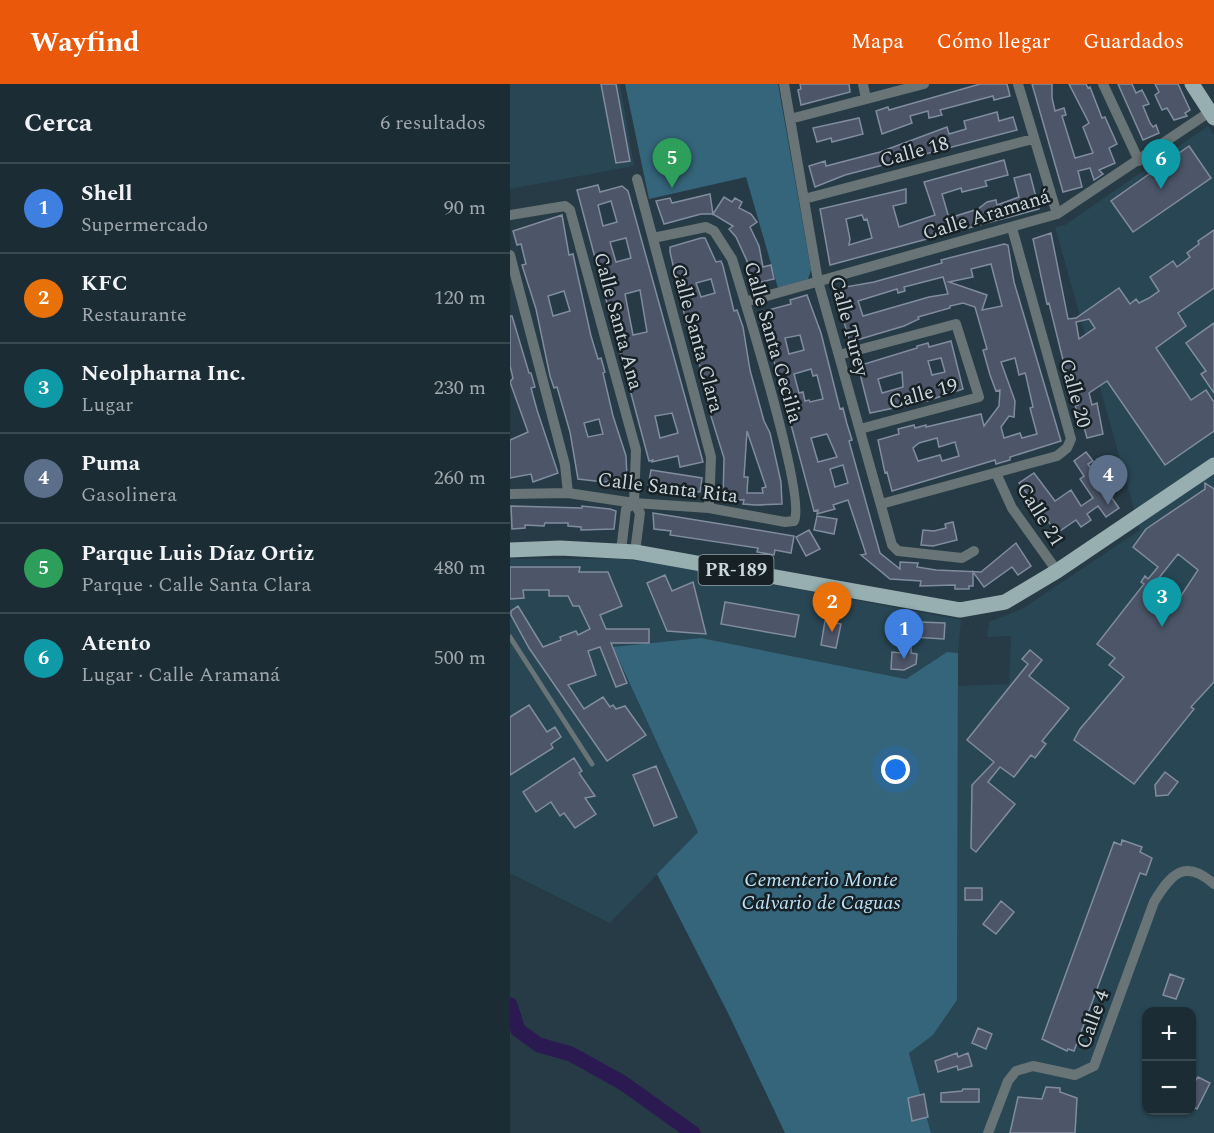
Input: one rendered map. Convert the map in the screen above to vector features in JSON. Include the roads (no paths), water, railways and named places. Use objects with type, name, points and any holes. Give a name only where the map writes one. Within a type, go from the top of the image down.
[{"type":"main road","points":[[1192,84],[1213,110]]},
{"type":"main road","points":[[1203,84],[1213,110]]},
{"type":"main road","name":"PR-189","points":[[510,550],[560,548],[628,551],[960,610],[1005,602],[1057,571],[1214,465]]},
{"type":"street","name":"Calle Turey","points":[[784,84],[818,281],[892,545],[898,551],[962,558],[974,551]]},
{"type":"street","points":[[863,84],[866,99]]},
{"type":"street","points":[[790,119],[924,84]]},
{"type":"street","points":[[1018,84],[1057,214]]},
{"type":"street","points":[[1103,84],[1139,161]]},
{"type":"street","name":"Calle Aramaná","points":[[745,302],[1057,214],[1213,110]]},
{"type":"street","name":"Calle 18","points":[[804,199],[1034,139]]},
{"type":"street","name":"Calle Santa Clara","points":[[637,178],[711,457],[709,508]]},
{"type":"street","name":"Calle Santa Ana","points":[[510,215],[548,207],[564,206],[570,210],[636,450],[634,503],[626,508],[628,551]]},
{"type":"street","name":"Calle Santa Cecilia","points":[[653,238],[705,227],[714,231],[732,259],[795,494]]},
{"type":"street","name":"Calle 20","points":[[881,504],[1057,456],[1067,448],[1071,439],[1012,228]]},
{"type":"street","points":[[510,255],[566,465],[568,493]]},
{"type":"street","name":"Calle 19","points":[[839,355],[956,324],[976,383],[979,397],[860,429]]},
{"type":"street","name":"Calle 21","points":[[996,473],[1012,508],[1057,571]]},
{"type":"street","name":"Calle Santa Rita","points":[[510,494],[568,493],[634,503],[709,508],[785,522],[794,521],[797,515],[795,494]]},
{"type":"street","name":"Calle 4","points":[[988,1133],[1008,1081],[1016,1071],[1033,1066],[1075,1075],[1094,1066],[1154,902],[1168,879],[1184,871],[1200,872],[1214,884]]},
{"type":"lane","points":[[510,637],[592,764]]},
{"type":"waterway","points":[[510,1005],[518,1030],[539,1045],[571,1054],[623,1083],[693,1133]]},
{"type":"place","name":"Parque Luis Díaz Ortiz","points":[[672,188]]},
{"type":"place","name":"Atento","points":[[1161,189]]},
{"type":"place","name":"Puma","points":[[1108,505]]},
{"type":"place","name":"Neolpharna Inc.","points":[[1162,627]]},
{"type":"place","name":"KFC","points":[[832,632]]},
{"type":"place","name":"Shell","points":[[904,659]]},
{"type":"park label","name":"Cementerio Monte Calvario de Caguas","points":[[821,890]]}]
